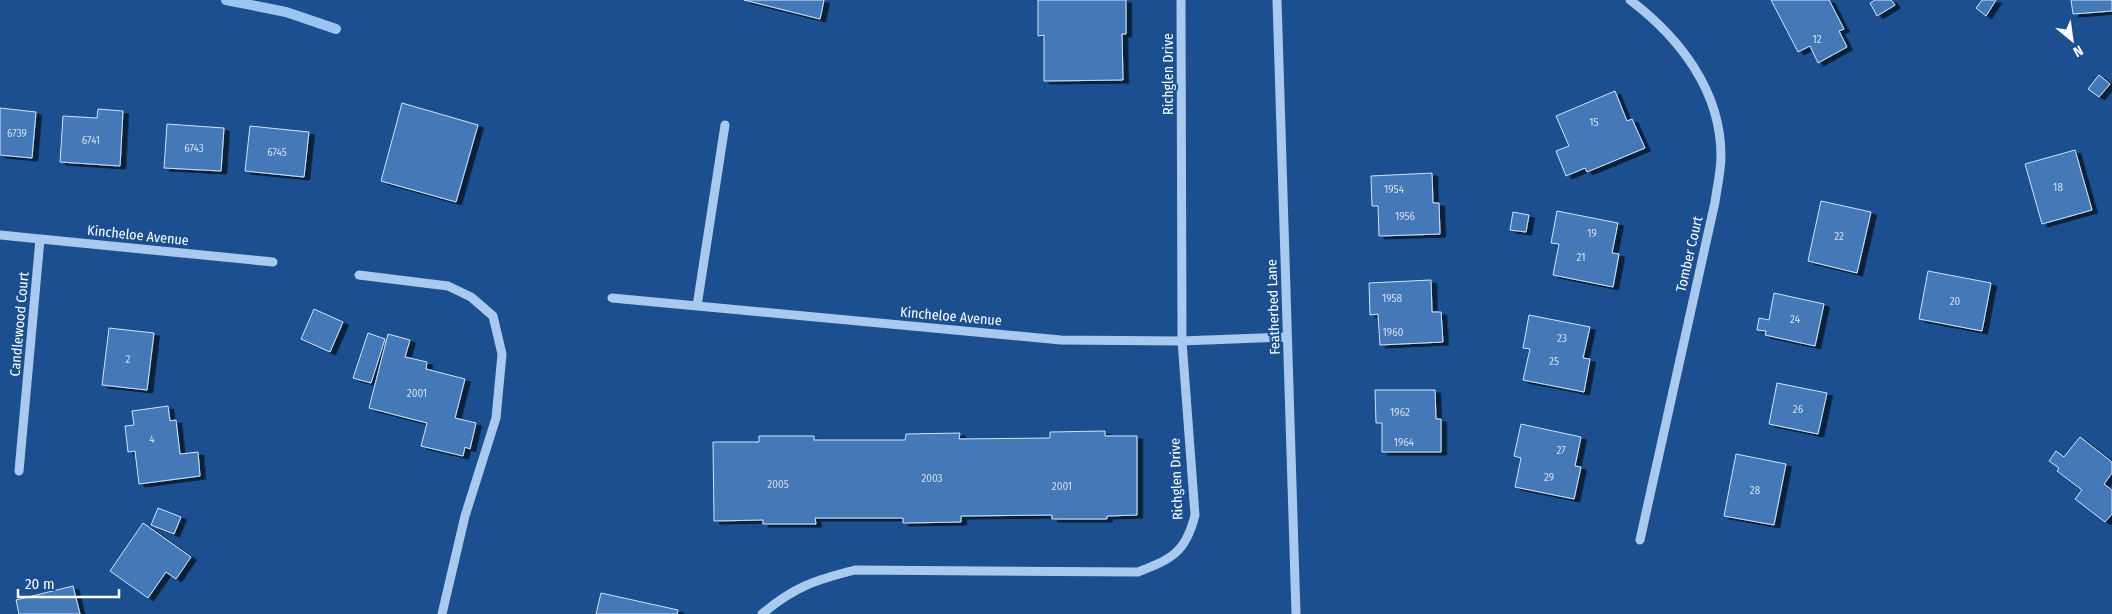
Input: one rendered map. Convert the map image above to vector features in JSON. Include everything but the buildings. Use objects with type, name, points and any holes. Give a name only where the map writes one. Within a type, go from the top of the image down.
[{"type":"street","name":"Richglen Drive","points":[[762,614],[782,597],[813,581],[854,570],[1138,572],[1162,563],[1178,551],[1190,536],[1194,515],[1182,341],[1181,0]]},
{"type":"street","name":"Featherbed Lane","points":[[1277,0],[1296,614]]},
{"type":"street","name":"Tomber Court","points":[[1630,0],[1654,18],[1680,46],[1706,88],[1717,119],[1721,157],[1715,202],[1640,540]]},
{"type":"street","points":[[697,306],[725,125]]},
{"type":"street","name":"Kincheloe Avenue","points":[[0,235],[273,262]]},
{"type":"street","name":"Candlewood Court","points":[[19,471],[40,239]]},
{"type":"street","points":[[359,274],[448,286],[471,297],[493,316],[502,354],[496,418],[466,516],[442,614]]},
{"type":"street","name":"Kincheloe Avenue","points":[[612,298],[1061,340],[1182,341],[1287,337]]},
{"type":"waterway","points":[[226,0],[286,12],[336,29]]}]
